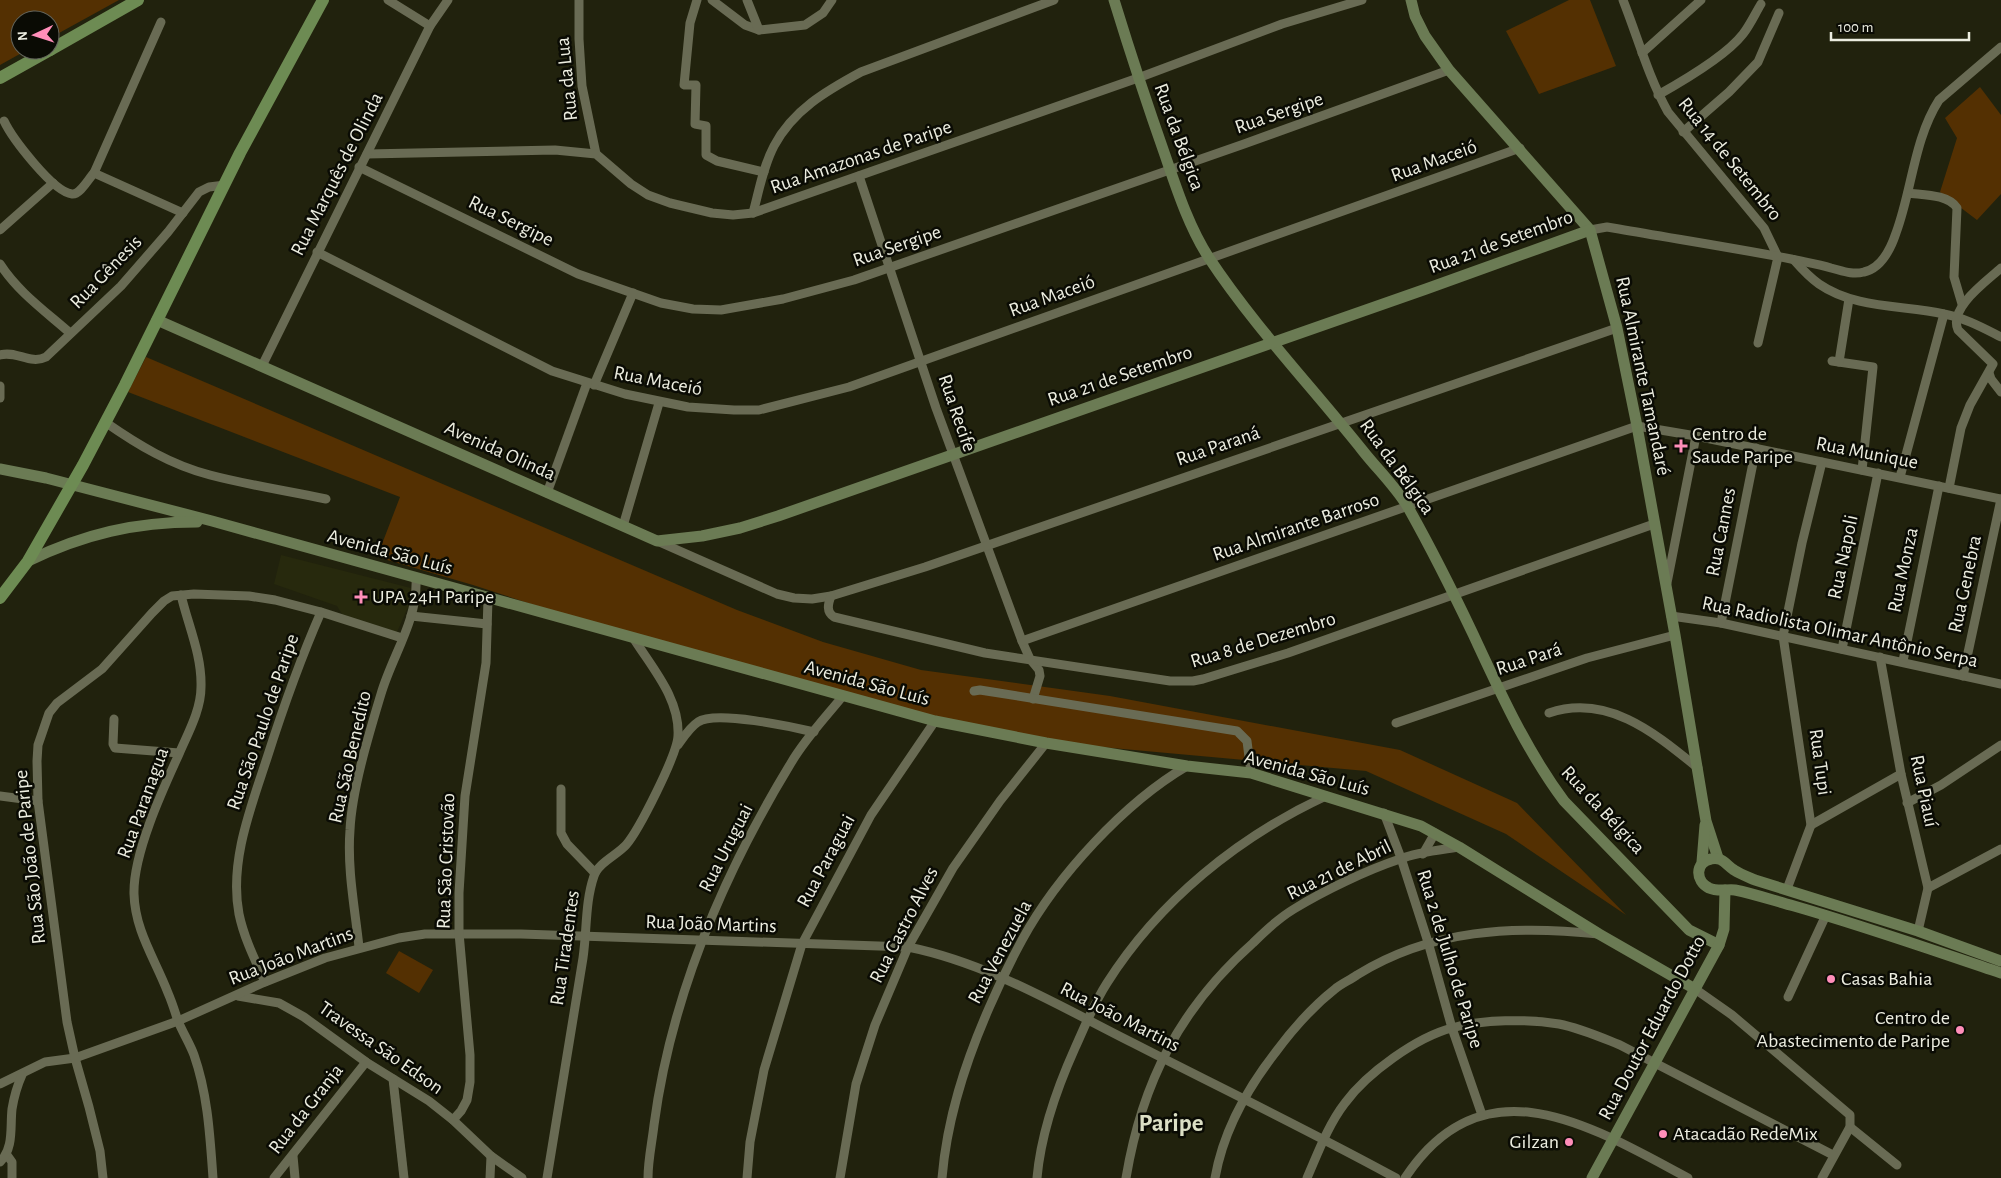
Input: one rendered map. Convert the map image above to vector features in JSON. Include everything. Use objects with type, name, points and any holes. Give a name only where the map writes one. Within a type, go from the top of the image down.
[{"type":"main road","points":[[60,44],[138,0]]},
{"type":"main road","points":[[0,598],[28,561],[82,465],[158,320],[225,184],[323,0]]},
{"type":"main road","name":"Rua da Bélgica","points":[[1114,0],[1138,78],[1170,170],[1196,236],[1209,258],[1274,342],[1341,422],[1408,507],[1455,596],[1498,687],[1536,761],[1564,801],[1689,930],[1719,945]]},
{"type":"main road","name":"Rua Almirante Tamandaré","points":[[1411,0],[1414,16],[1425,36],[1449,70],[1520,148],[1590,230],[1617,328],[1637,426],[1706,821],[1718,858]]},
{"type":"main road","points":[[0,78],[32,60]]},
{"type":"main road","name":"Rua 21 de Setembro","points":[[657,541],[702,536],[740,528],[778,516],[1590,230]]},
{"type":"main road","name":"Avenida Olinda","points":[[158,320],[657,541]]},
{"type":"main road","name":"Avenida São Luís","points":[[0,469],[46,478],[212,521],[842,697],[935,721],[1046,743],[1187,766],[1251,773],[1326,796],[1421,826],[1460,846],[1572,918],[1695,989]]},
{"type":"main road","points":[[28,561],[71,542],[116,529],[162,522],[212,521]]},
{"type":"main road","name":"Rua Almirante Tamandaré","points":[[1706,821],[1702,862],[1698,872],[1702,883],[1712,889],[1725,890]]},
{"type":"main road","points":[[1702,862],[1718,858],[1734,870],[1755,880],[1918,931],[2001,961]]},
{"type":"main road","points":[[1725,890],[1746,892],[1826,915],[2001,973]]},
{"type":"main road","name":"Rua Doutor Eduardo Dotto","points":[[1592,1178],[1615,1139],[1654,1063],[1719,945],[1724,929],[1725,890]]},
{"type":"street","points":[[388,0],[430,26]]},
{"type":"street","name":"Rua Marquês de Olinda","points":[[262,366],[430,26],[448,0]]},
{"type":"street","name":"Rua da Lua","points":[[579,0],[582,86],[596,154]]},
{"type":"street","points":[[697,0],[690,23],[684,84],[696,85],[695,124],[706,126],[706,155],[717,161],[764,172]]},
{"type":"street","points":[[712,0],[745,25],[759,30],[805,25],[823,13],[832,0]]},
{"type":"street","points":[[748,0],[759,30]]},
{"type":"street","points":[[753,213],[764,172],[774,147],[788,125],[807,105],[835,86],[861,72],[1054,0]]},
{"type":"street","name":"Rua Amazonas de Paripe","points":[[596,154],[610,168],[648,195],[712,213],[733,215],[753,213],[1138,78],[1282,24],[1362,0]]},
{"type":"street","name":"Rua 14 de Setembro","points":[[1623,0],[1658,95],[1683,132],[1764,228],[1778,257]]},
{"type":"street","points":[[1642,53],[1701,0]]},
{"type":"street","points":[[1658,95],[1689,77],[1743,35],[1761,4]]},
{"type":"street","points":[[1683,132],[1729,92],[1758,62],[1779,13]]},
{"type":"street","points":[[4,121],[17,143],[53,183],[74,194],[94,173],[162,22]]},
{"type":"street","points":[[1590,230],[1607,227],[1794,260],[1848,273],[1867,272],[1875,268],[1883,260],[1896,234],[1922,136],[1935,106],[1939,100],[2001,47]]},
{"type":"street","name":"Rua Sergipe","points":[[359,167],[578,274],[661,303],[693,309],[722,310],[760,304],[823,289],[1170,170],[1449,70]]},
{"type":"street","name":"Rua Maceió","points":[[317,252],[552,371],[590,384],[659,403],[716,409],[759,410],[849,387],[1520,148]]},
{"type":"street","points":[[367,154],[555,150],[596,154]]},
{"type":"street","points":[[94,173],[183,212]]},
{"type":"street","name":"Rua Recife","points":[[859,176],[920,361],[986,545],[1022,641],[1030,659],[1039,670],[1040,676],[1033,699]]},
{"type":"street","points":[[0,230],[53,183]]},
{"type":"street","name":"Rua Gênesis","points":[[0,355],[9,352],[40,360],[46,357],[121,286],[203,189],[225,184]]},
{"type":"street","points":[[1908,192],[1944,199],[1953,203],[1957,208],[1954,277],[1962,304]]},
{"type":"street","points":[[1758,343],[1778,257]]},
{"type":"street","points":[[1794,260],[1819,284],[1849,299],[1957,317],[2001,337]]},
{"type":"street","points":[[0,264],[11,281],[24,294],[70,333]]},
{"type":"street","points":[[1949,488],[1961,428],[1970,405],[1993,364],[1992,360],[1958,330],[1956,324],[1957,317],[1962,304],[2001,268]]},
{"type":"street","points":[[590,384],[633,293]]},
{"type":"street","points":[[1849,299],[1836,362],[1873,367],[1862,470]]},
{"type":"street","points":[[1900,477],[1944,314]]},
{"type":"street","points":[[1992,333],[2001,326]]},
{"type":"street","name":"Rua Paraná","points":[[831,596],[925,568],[986,545],[1617,328]]},
{"type":"street","points":[[1989,373],[1991,379],[2001,392]]},
{"type":"street","name":"Rua Maceió","points":[[548,493],[590,384]]},
{"type":"street","points":[[0,386],[0,398]]},
{"type":"street","points":[[623,526],[659,403]]},
{"type":"street","points":[[105,422],[134,442],[184,466],[210,475],[326,499]]},
{"type":"street","name":"Rua Munique","points":[[1637,426],[1756,448],[2001,499]]},
{"type":"street","name":"Rua Almirante Barroso","points":[[1022,641],[1637,426]]},
{"type":"street","points":[[1666,587],[1696,436]]},
{"type":"street","name":"Rua Cannes","points":[[1721,623],[1756,448]]},
{"type":"street","name":"Rua Tupi","points":[[1787,889],[1811,825],[1784,636],[1802,544],[1822,462]]},
{"type":"street","name":"Rua Napoli","points":[[1842,649],[1878,473]]},
{"type":"street","name":"Rua Monza","points":[[1903,661],[1939,486]]},
{"type":"street","name":"Rua Genebra","points":[[1964,676],[2001,499]]},
{"type":"street","name":"Rua 8 de Dezembro","points":[[831,596],[828,609],[834,617],[985,653],[1170,681],[1193,681],[1288,653],[1455,596],[1654,524]]},
{"type":"street","name":"Avenida Olinda","points":[[657,541],[777,594],[812,599],[831,596]]},
{"type":"street","name":"Rua São Benedito","points":[[359,948],[350,863],[350,831],[353,804],[381,692],[411,616],[416,594],[416,579]]},
{"type":"street","name":"Rua São Paulo de Paripe","points":[[181,595],[250,596],[275,600],[321,612],[300,658],[287,695],[247,818],[241,847],[237,879],[239,913],[247,940],[265,982]]},
{"type":"street","name":"Rua Paranagua","points":[[181,595],[198,654],[201,688],[190,732],[179,753],[144,841],[136,869],[134,893],[136,915],[142,937],[194,1054],[203,1084],[208,1116],[213,1178]]},
{"type":"street","name":"Rua São João de Paripe","points":[[103,1178],[100,1151],[92,1116],[74,1058],[57,952],[38,802],[36,761],[38,745],[44,724],[49,713],[57,703],[102,669],[164,601],[172,596],[181,595]]},
{"type":"street","name":"Rua São Cristovão","points":[[453,1120],[466,1100],[470,1082],[470,1055],[459,933],[459,894],[464,796],[486,664],[488,599]]},
{"type":"street","points":[[321,612],[402,638]]},
{"type":"street","points":[[411,616],[487,624]]},
{"type":"street","name":"Rua Radiolista Olimar Antônio Serpa","points":[[1671,616],[1721,623],[1903,661],[2001,684]]},
{"type":"street","name":"Rua Pará","points":[[1396,723],[1587,658],[1675,635]]},
{"type":"street","name":"Rua Tiradentes","points":[[547,1178],[586,938],[591,886],[595,873],[630,840],[658,788],[676,748],[678,738],[677,714],[672,698],[634,639]]},
{"type":"street","name":"Rua Piauí","points":[[1880,656],[1901,774],[1928,888],[1918,931]]},
{"type":"street","points":[[974,691],[1237,731],[1247,741],[1251,773]]},
{"type":"street","name":"Rua Uruguai","points":[[648,1178],[657,1100],[672,1034],[703,941],[722,892],[755,827],[792,761],[842,697]]},
{"type":"street","points":[[1549,713],[1564,709],[1591,708],[1618,714],[1656,735],[1698,768]]},
{"type":"street","points":[[676,748],[698,721],[708,718],[769,723],[814,732]]},
{"type":"street","points":[[114,720],[113,744],[115,748],[179,753]]},
{"type":"street","name":"Rua Paraguai","points":[[747,1178],[750,1142],[764,1070],[802,944],[871,815],[935,721]]},
{"type":"street","name":"Rua Castro Alves","points":[[840,1178],[856,1084],[875,1025],[908,947],[953,868],[1000,801],[1046,743]]},
{"type":"street","points":[[1907,803],[1941,785],[2001,746]]},
{"type":"street","name":"Rua Venezuela","points":[[942,1178],[944,1150],[954,1101],[974,1043],[1022,938],[1050,896],[1090,847],[1138,802],[1169,777],[1187,766]]},
{"type":"street","points":[[1811,825],[1901,774]]},
{"type":"street","points":[[561,789],[561,833],[567,844],[595,873]]},
{"type":"street","points":[[0,796],[38,802]]},
{"type":"street","points":[[1037,1178],[1038,1163],[1063,1075],[1106,984],[1136,941],[1202,874],[1260,832],[1304,806],[1326,796]]},
{"type":"street","name":"Rua 2 de Julho de Paripe","points":[[1384,814],[1401,858],[1428,942],[1452,1028],[1482,1115]]},
{"type":"street","name":"Rua 21 de Abril","points":[[1423,854],[1435,833]]},
{"type":"street","name":"Rua 21 de Abril","points":[[1126,1178],[1132,1145],[1141,1113],[1162,1058],[1193,1005],[1232,961],[1292,910],[1331,889],[1401,858],[1460,846]]},
{"type":"street","points":[[1928,888],[2001,849]]},
{"type":"street","points":[[1788,997],[1826,915]]},
{"type":"street","points":[[1560,931],[1564,929],[1572,918]]},
{"type":"street","points":[[1215,1178],[1218,1161],[1244,1098],[1258,1074],[1307,1014],[1336,988],[1378,962],[1428,942],[1487,933],[1560,931],[1599,934]]},
{"type":"street","name":"Rua João Martins","points":[[0,1084],[46,1062],[74,1058],[178,1021],[265,982],[325,958],[399,938],[425,934],[459,933],[908,947],[930,951],[1003,977],[1325,1139],[1396,1178]]},
{"type":"street","points":[[1695,989],[1732,1015],[1848,1113],[1851,1118],[1850,1127],[1822,1178]]},
{"type":"street","name":"Travessa São Edson","points":[[237,996],[270,1000],[286,1005],[366,1062],[429,1101],[453,1120],[491,1156],[522,1178]]},
{"type":"street","points":[[1307,1178],[1344,1103],[1372,1073],[1414,1045],[1452,1028],[1518,1020],[1559,1024],[1602,1038],[1833,1156]]},
{"type":"street","name":"Rua da Granja","points":[[274,1178],[366,1062]]},
{"type":"street","points":[[0,1162],[7,1155],[16,1087],[22,1075]]},
{"type":"street","points":[[392,1079],[404,1178]]},
{"type":"street","points":[[1406,1178],[1416,1161],[1437,1140],[1464,1122],[1482,1115],[1534,1111],[1583,1125],[1615,1139],[1688,1178]]},
{"type":"street","points":[[1850,1127],[1897,1165]]},
{"type":"street","points":[[7,1155],[12,1162],[12,1178]]},
{"type":"street","points":[[293,1156],[295,1178]]},
{"type":"street","points":[[490,1178],[491,1156]]},
{"type":"shaded area","points":[[0,0],[119,0],[60,32],[60,10],[10,10],[10,59],[0,65]]},
{"type":"shaded area","points":[[1569,0],[1590,0],[1616,66],[1539,94],[1506,31]]},
{"type":"shaded area","points":[[1980,87],[2001,115],[2001,194],[1977,220],[1940,192],[1957,138],[1945,118]]},
{"type":"shaded area","points":[[146,357],[737,610],[823,642],[921,670],[1110,696],[1400,750],[1517,803],[1626,915],[1506,834],[1366,771],[1046,742],[939,722],[633,637],[473,585],[377,557],[400,497],[128,392]]},
{"type":"shaded area","name":"UPA 24H Paripe","points":[[281,555],[411,588],[408,607],[397,632],[342,614],[337,606],[274,584]]},
{"type":"shaded area","points":[[399,951],[433,970],[419,993],[386,973]]},
{"type":"place","name":"Centro de Saude Paripe","points":[[1681,446]]},
{"type":"place","name":"UPA 24H Paripe","points":[[361,597]]},
{"type":"place","name":"Casas Bahia","points":[[1831,979]]},
{"type":"place","name":"Centro de Abastecimento de Paripe","points":[[1960,1030]]},
{"type":"place","name":"Atacadão RedeMix","points":[[1663,1134]]},
{"type":"place","name":"Gilzan","points":[[1569,1142]]},
{"type":"district","name":"Paripe","points":[[1171,1123]]}]
